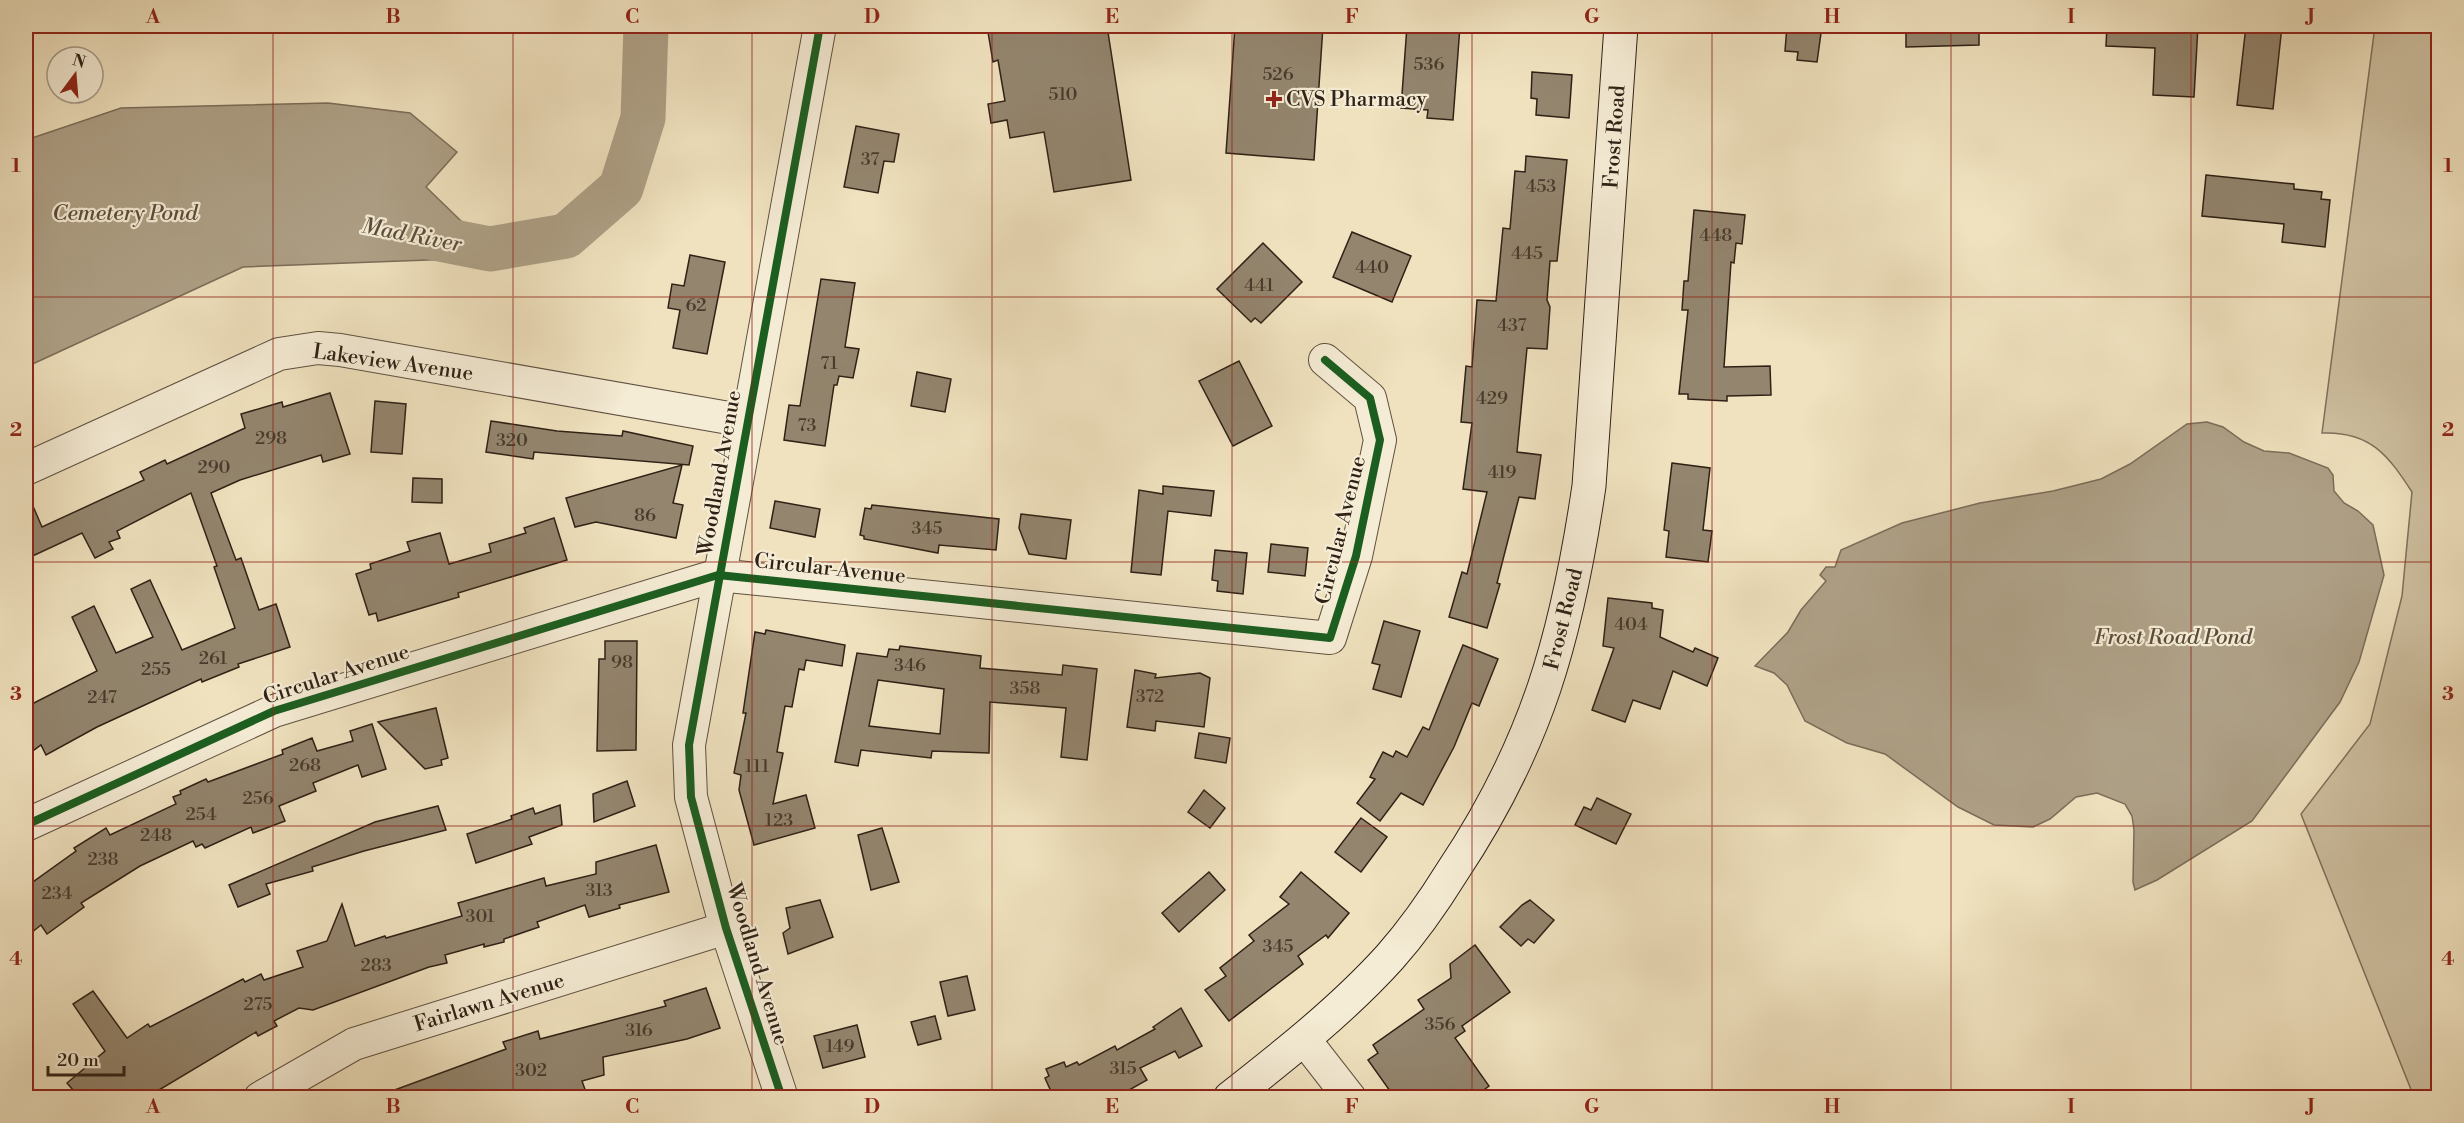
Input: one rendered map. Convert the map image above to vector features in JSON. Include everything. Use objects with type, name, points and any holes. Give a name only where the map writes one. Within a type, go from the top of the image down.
[{"type":"main road","name":"Frost Road","points":[[1230,1098],[1304,1039],[1391,956],[1444,886],[1508,781],[1545,692],[1560,642],[1578,562],[1589,486],[1621,26]]},
{"type":"street","name":"Woodland Avenue","points":[[782,1098],[726,928],[691,797],[689,745],[746,421],[820,26]]},
{"type":"street","name":"Lakeview Avenue","points":[[26,469],[279,354],[294,350],[340,350],[746,421]]},
{"type":"street","name":"Circular Avenue","points":[[26,825],[274,711],[718,575],[1330,638],[1356,556],[1380,440],[1370,398],[1325,360]]},
{"type":"street","name":"Fairlawn Avenue","points":[[260,1098],[354,1044],[726,928]]},
{"type":"street","points":[[1304,1039],[1350,1098]]},
{"type":"shaded area","points":[[2375,26],[2438,26],[2438,1097],[2414,1097],[2301,814],[2370,724],[2402,596],[2412,492],[2395,467],[2376,448],[2353,436],[2322,433]]},
{"type":"water","name":"Cemetery Pond","points":[[328,103],[410,113],[457,152],[426,187],[490,249],[481,258],[243,267],[26,367],[26,140],[121,108]]},
{"type":"water","name":"Frost Road Pond","points":[[2207,422],[2223,427],[2244,442],[2264,451],[2289,453],[2328,468],[2333,475],[2334,491],[2344,503],[2358,511],[2373,525],[2384,575],[2359,662],[2340,702],[2252,821],[2157,880],[2135,890],[2133,882],[2134,830],[2132,816],[2125,804],[2097,793],[2076,797],[2050,819],[2033,827],[1994,825],[1958,807],[1885,754],[1847,743],[1805,721],[1787,685],[1774,673],[1755,666],[1788,632],[1801,610],[1826,581],[1820,575],[1826,567],[1835,567],[1841,550],[1902,523],[1980,503],[2053,491],[2101,479],[2130,464],[2187,424]]},
{"type":"building","points":[[987,26],[1107,26],[1131,180],[1054,192],[1044,132],[1010,138],[1007,120],[991,123],[988,104],[1005,101],[998,60],[993,62]]},
{"type":"building","name":"CVS Pharmacy","points":[[1235,26],[1323,26],[1314,160],[1226,153]]},
{"type":"building","points":[[1407,26],[1460,26],[1453,120],[1427,118],[1428,110],[1401,108]]},
{"type":"building","points":[[1787,26],[1822,26],[1817,62],[1797,60],[1798,52],[1785,51]]},
{"type":"building","points":[[1906,26],[1979,26],[1979,45],[1906,47]]},
{"type":"building","points":[[2107,26],[2198,26],[2194,97],[2153,95],[2155,48],[2106,46]]},
{"type":"building","points":[[2246,26],[2282,26],[2273,109],[2237,105]]},
{"type":"building","points":[[1532,72],[1572,75],[1569,118],[1536,115],[1537,99],[1531,98]]},
{"type":"building","points":[[856,126],[899,134],[894,162],[884,161],[878,193],[844,187]]},
{"type":"building","points":[[1526,156],[1567,160],[1557,261],[1550,261],[1547,349],[1527,348],[1517,452],[1541,455],[1535,499],[1519,497],[1497,583],[1500,584],[1487,628],[1449,617],[1462,572],[1467,574],[1487,492],[1463,489],[1472,423],[1461,422],[1466,366],[1472,367],[1477,300],[1496,301],[1503,228],[1510,229],[1515,171],[1525,172]]},
{"type":"building","points":[[2206,175],[2294,184],[2294,189],[2322,192],[2321,199],[2330,200],[2325,247],[2282,242],[2284,224],[2202,216]]},
{"type":"building","points":[[1694,210],[1745,215],[1742,244],[1736,243],[1734,263],[1731,262],[1724,367],[1770,366],[1771,395],[1727,396],[1727,401],[1688,399],[1688,394],[1679,394],[1688,310],[1682,310],[1684,281],[1688,281]]},
{"type":"building","points":[[1352,232],[1411,256],[1392,302],[1333,277]]},
{"type":"building","points":[[1263,243],[1302,282],[1261,323],[1255,318],[1251,322],[1217,289]]},
{"type":"building","points":[[690,255],[725,262],[707,354],[673,348],[680,310],[668,308],[672,284],[684,286]]},
{"type":"building","points":[[821,279],[855,283],[845,347],[859,349],[853,378],[839,376],[837,385],[834,385],[825,446],[784,440],[789,405],[800,406]]},
{"type":"building","points":[[1239,361],[1272,426],[1233,446],[1199,381]]},
{"type":"building","points":[[917,372],[951,379],[945,412],[911,406]]},
{"type":"building","points":[[330,393],[350,454],[323,462],[321,455],[240,480],[211,493],[236,560],[241,558],[259,610],[276,604],[290,647],[238,664],[239,667],[202,682],[201,679],[97,727],[46,755],[41,745],[26,756],[26,707],[97,671],[72,617],[94,606],[116,653],[153,637],[131,589],[150,580],[182,650],[235,628],[214,567],[217,566],[191,493],[117,531],[120,538],[109,542],[113,549],[95,558],[82,533],[26,559],[26,490],[42,527],[144,480],[140,472],[165,460],[167,464],[245,428],[241,414],[282,402],[283,407]]},
{"type":"building","points":[[375,401],[406,404],[402,454],[371,452]]},
{"type":"building","points":[[491,421],[557,431],[622,436],[623,431],[693,446],[689,465],[534,452],[533,459],[486,452]]},
{"type":"building","points":[[1672,463],[1710,468],[1703,530],[1712,531],[1708,562],[1666,557],[1669,531],[1664,530]]},
{"type":"building","points":[[682,465],[673,503],[683,505],[676,538],[596,522],[575,527],[566,498]]},
{"type":"building","points":[[413,478],[442,479],[442,503],[412,502]]},
{"type":"building","points":[[1163,486],[1214,491],[1211,516],[1168,511],[1161,575],[1131,572],[1139,490],[1163,494]]},
{"type":"building","points":[[775,501],[820,509],[815,537],[770,528]]},
{"type":"building","points":[[872,505],[999,519],[996,550],[939,545],[938,553],[864,539],[864,536],[860,535],[865,508],[871,509]]},
{"type":"building","points":[[1021,514],[1071,520],[1066,559],[1029,554],[1019,528]]},
{"type":"building","points":[[554,518],[567,560],[458,593],[459,597],[378,621],[376,613],[369,615],[356,574],[371,569],[370,564],[410,551],[407,542],[440,533],[449,564],[491,552],[489,544],[526,533],[524,528]]},
{"type":"building","points":[[1271,544],[1308,548],[1305,576],[1268,572]]},
{"type":"building","points":[[1215,550],[1247,553],[1243,594],[1217,591],[1218,581],[1212,580]]},
{"type":"building","points":[[1608,598],[1652,603],[1652,608],[1663,610],[1660,637],[1693,652],[1695,648],[1718,658],[1707,686],[1673,671],[1660,709],[1633,700],[1625,722],[1592,710],[1614,648],[1603,646]]},
{"type":"building","points":[[1384,621],[1420,631],[1401,697],[1373,689],[1380,665],[1372,663]]},
{"type":"building","points":[[766,630],[845,645],[842,666],[806,660],[804,670],[799,669],[792,707],[785,706],[777,752],[783,753],[773,804],[806,795],[815,828],[754,845],[739,790],[741,775],[734,773],[746,713],[743,713],[755,632],[765,634]]},
{"type":"building","points":[[605,641],[637,641],[636,750],[597,751],[599,659],[605,659]]},
{"type":"building","points":[[1463,645],[1498,659],[1479,706],[1472,703],[1454,747],[1423,805],[1401,793],[1380,821],[1357,803],[1375,779],[1370,777],[1383,752],[1393,757],[1396,751],[1407,757],[1423,727],[1429,730]]},
{"type":"building","points":[[900,646],[981,656],[980,668],[1062,675],[1063,665],[1097,669],[1087,760],[1061,757],[1066,708],[990,702],[989,753],[932,751],[931,758],[861,750],[858,766],[835,762],[857,653],[887,657],[889,649],[899,650]],"holes":[[[878,680],[944,689],[940,734],[869,726]]]},
{"type":"building","points":[[1135,670],[1156,674],[1155,678],[1200,673],[1210,678],[1204,727],[1156,721],[1155,731],[1127,727]]},
{"type":"building","points":[[436,708],[448,758],[441,760],[442,765],[425,769],[378,722]]},
{"type":"building","points":[[372,724],[386,769],[362,777],[358,765],[313,783],[316,791],[279,806],[285,821],[253,833],[251,827],[205,848],[202,844],[196,847],[193,841],[140,866],[81,903],[84,907],[47,934],[41,925],[26,937],[26,887],[76,851],[74,848],[106,828],[110,835],[176,804],[173,797],[181,794],[180,791],[206,779],[208,782],[283,754],[282,750],[312,738],[317,751],[353,741],[350,731]]},
{"type":"building","points":[[1199,733],[1230,738],[1226,763],[1195,758]]},
{"type":"building","points":[[627,781],[635,806],[594,822],[593,794]]},
{"type":"building","points":[[1204,790],[1225,808],[1210,828],[1188,812]]},
{"type":"building","points":[[1597,798],[1631,814],[1616,844],[1575,825],[1584,807],[1591,810]]},
{"type":"building","points":[[560,805],[562,825],[529,837],[532,844],[476,863],[467,834],[512,819],[511,816],[533,808],[535,814]]},
{"type":"building","points":[[438,806],[446,830],[364,851],[312,867],[313,871],[266,884],[270,894],[238,907],[229,885],[375,822]]},
{"type":"building","points":[[1361,818],[1387,837],[1361,872],[1335,852]]},
{"type":"building","points":[[882,828],[899,882],[871,890],[858,835]]},
{"type":"building","points":[[656,845],[669,892],[619,905],[620,908],[589,917],[585,905],[537,922],[539,927],[504,939],[504,942],[484,947],[484,944],[445,955],[447,963],[429,967],[313,1010],[299,1008],[274,1021],[277,1026],[258,1036],[256,1032],[159,1090],[114,1098],[80,1098],[67,1083],[105,1051],[73,1004],[93,991],[127,1038],[148,1024],[150,1027],[243,979],[245,982],[261,974],[264,980],[303,967],[297,951],[327,941],[342,904],[355,946],[462,916],[458,903],[544,878],[546,886],[596,874],[596,862]]},
{"type":"building","points":[[1209,872],[1225,890],[1179,932],[1162,913]]},
{"type":"building","points":[[1301,872],[1349,913],[1328,938],[1326,935],[1298,956],[1303,964],[1229,1021],[1205,990],[1226,976],[1220,968],[1254,941],[1249,935],[1289,904],[1280,897]]},
{"type":"building","points":[[820,900],[833,937],[788,954],[783,933],[790,928],[786,908]]},
{"type":"building","points":[[1530,900],[1554,920],[1534,943],[1528,939],[1521,946],[1500,927]]},
{"type":"building","points":[[1475,945],[1510,992],[1462,1026],[1465,1031],[1455,1038],[1489,1086],[1473,1098],[1395,1098],[1368,1060],[1378,1053],[1373,1045],[1424,1009],[1418,1000],[1451,978],[1450,964]]},
{"type":"building","points":[[967,976],[975,1010],[948,1016],[940,982]]},
{"type":"building","points":[[706,988],[720,1028],[687,1039],[603,1057],[604,1075],[582,1081],[588,1098],[382,1098],[381,1095],[506,1049],[503,1042],[538,1031],[540,1039],[666,1006],[664,1001]]},
{"type":"building","points":[[1181,1008],[1202,1046],[1179,1058],[1175,1051],[1140,1068],[1147,1080],[1115,1098],[1054,1098],[1045,1078],[1049,1076],[1046,1069],[1064,1062],[1066,1067],[1077,1062],[1079,1065],[1115,1046],[1117,1050],[1155,1029],[1153,1027]]},
{"type":"building","points":[[935,1016],[941,1039],[918,1045],[911,1022]]},
{"type":"building","points":[[857,1025],[865,1057],[823,1068],[814,1036]]},
{"type":"waterway","name":"Mad River","points":[[429,237],[490,249],[566,236],[621,188],[643,118],[646,26]]},
{"type":"cycle path","points":[[782,1098],[726,928],[691,797],[689,745],[820,26]]},
{"type":"cycle path","points":[[26,825],[274,711],[718,575],[1330,638],[1356,556],[1380,440],[1370,398],[1325,360]]},
{"type":"place","name":"CVS Pharmacy","points":[[1274,99]]}]
